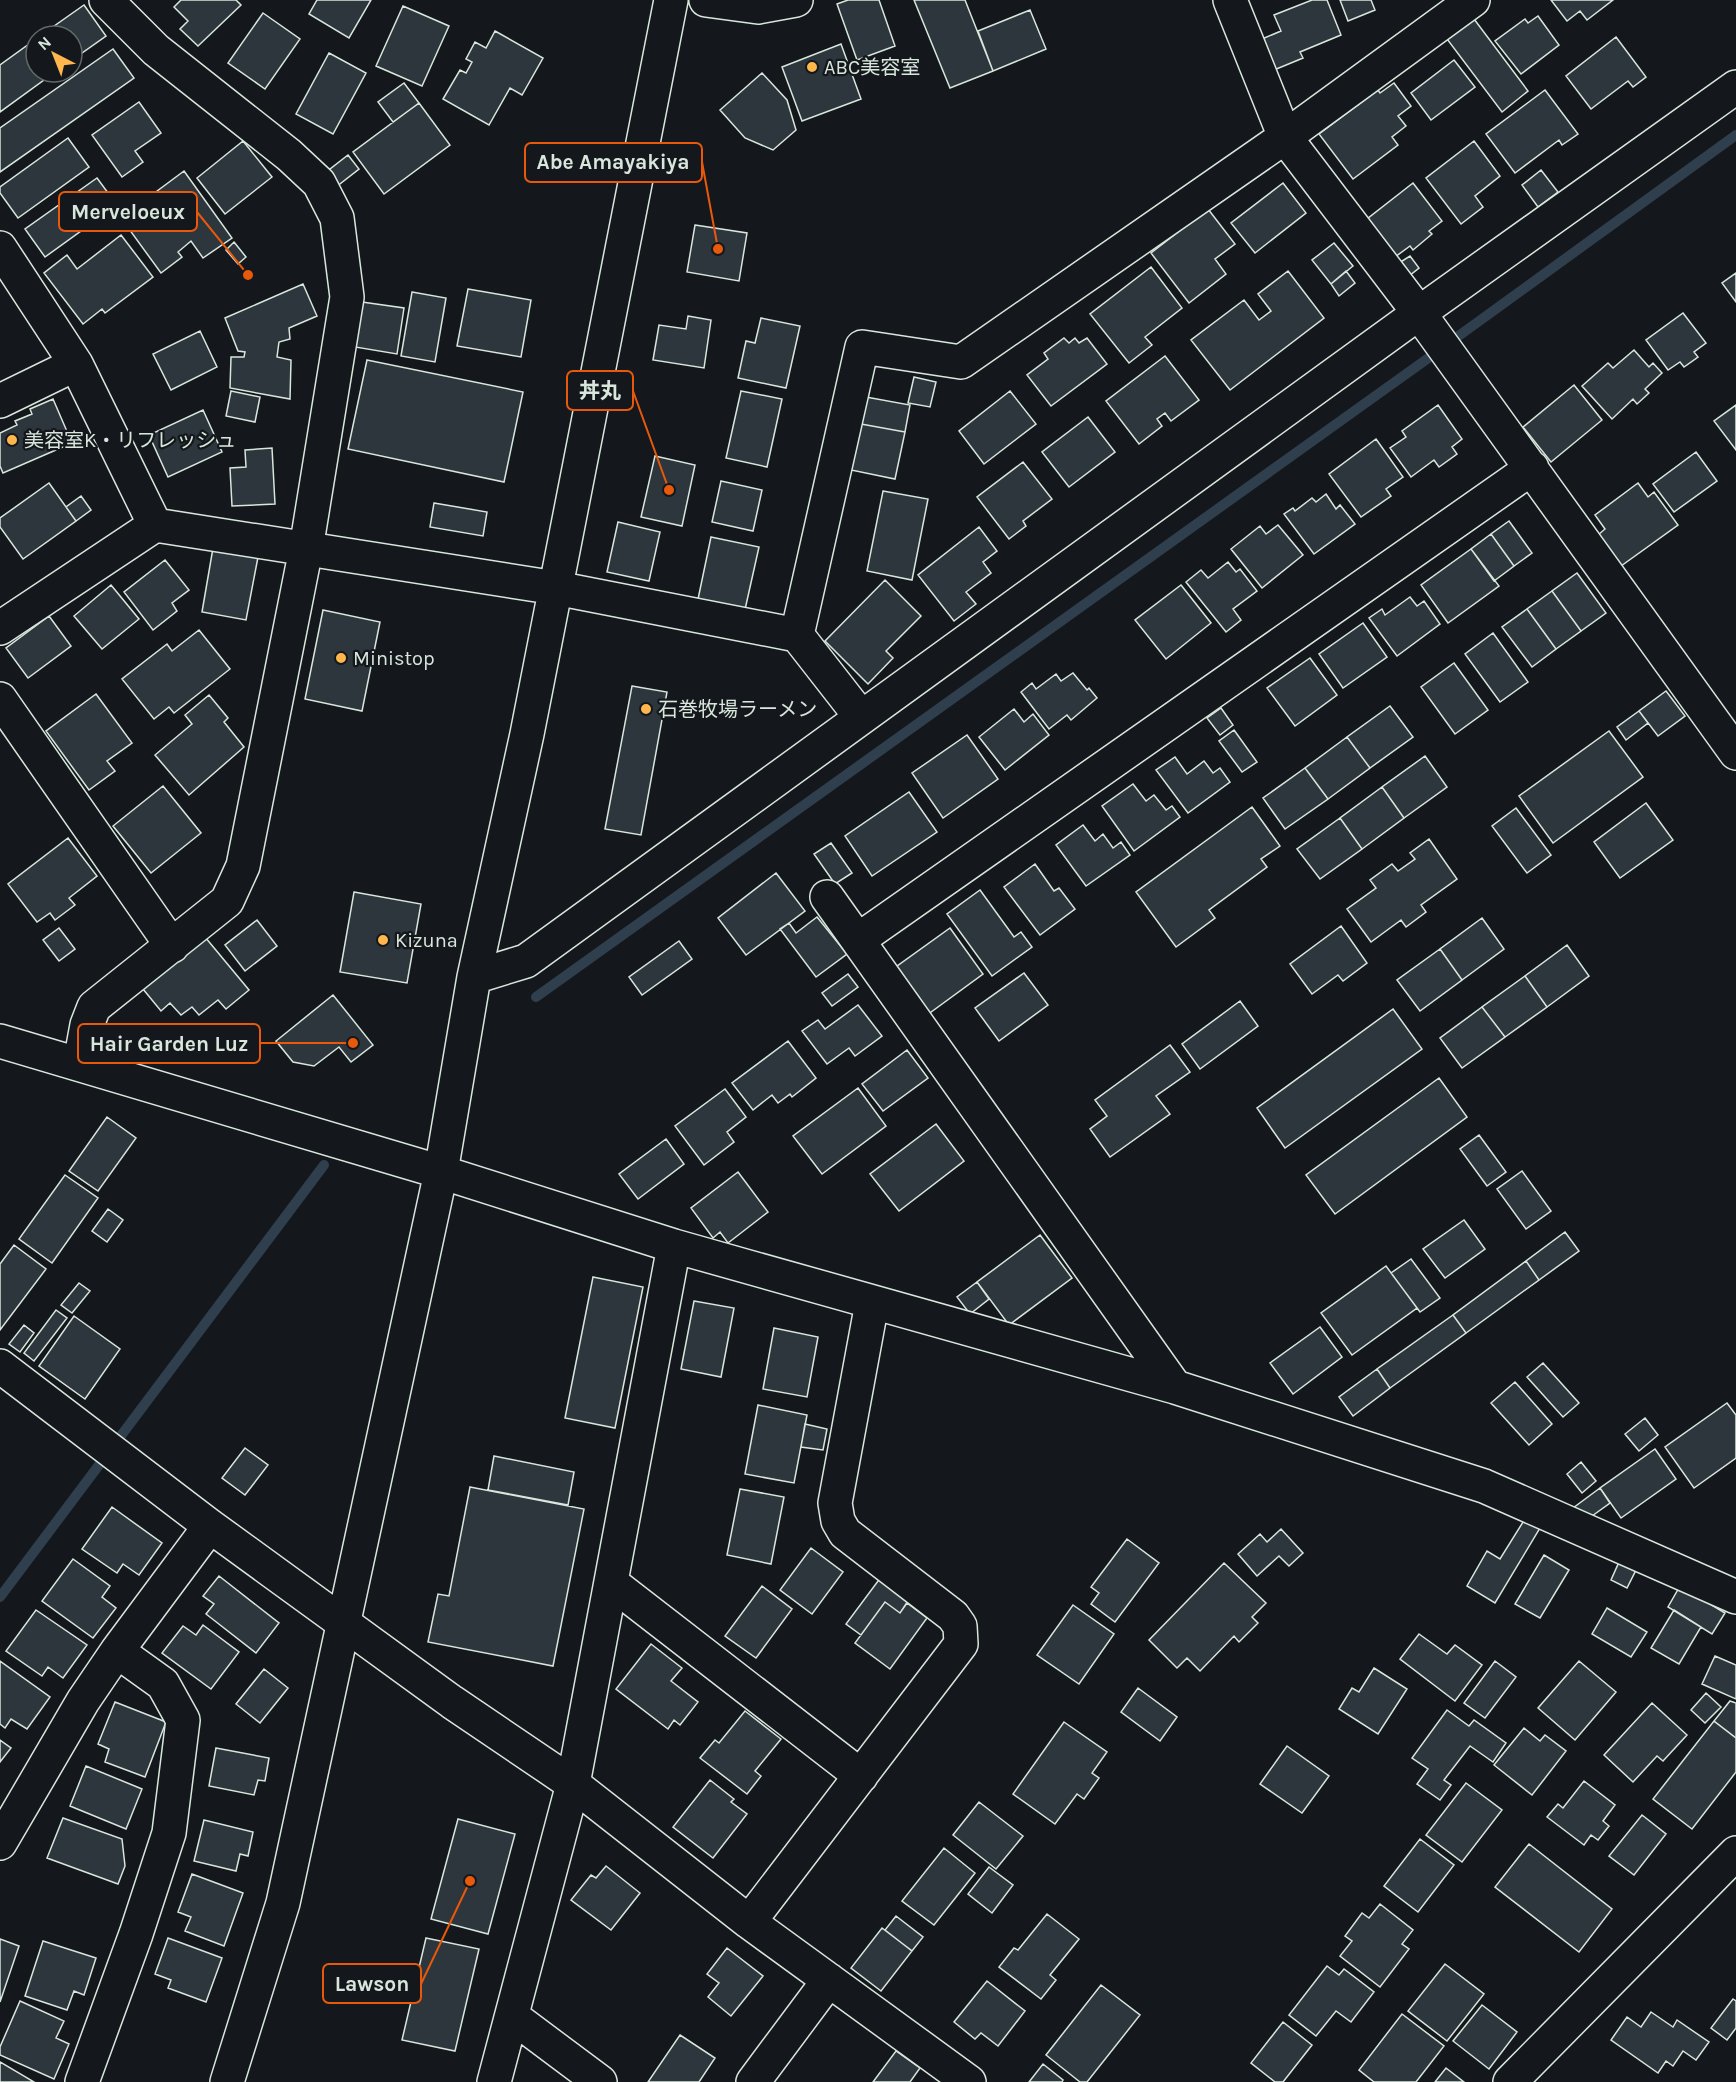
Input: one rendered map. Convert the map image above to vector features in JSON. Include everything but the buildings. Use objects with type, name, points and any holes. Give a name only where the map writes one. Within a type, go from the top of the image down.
[{"type":"street","points":[[80,1063],[87,1025],[94,1007],[227,902],[243,866],[306,549],[347,297],[337,218],[319,183],[289,155],[156,50],[106,0]]},
{"type":"street","points":[[227,2082],[283,1903],[345,1624],[441,1172],[474,977],[556,588],[671,0]]},
{"type":"street","points":[[706,0],[758,7],[796,0]]},
{"type":"street","points":[[1230,0],[1286,137],[1419,313],[1736,753]]},
{"type":"street","points":[[797,635],[862,346],[961,362],[1286,137],[1473,0]]},
{"type":"street","points":[[474,977],[526,961],[1419,313],[1736,87]]},
{"type":"street","points":[[0,248],[76,364],[155,525]]},
{"type":"street","points":[[0,401],[76,364]]},
{"type":"street","points":[[858,940],[1532,468]]},
{"type":"street","points":[[0,628],[155,525],[556,588],[797,635],[861,717]]},
{"type":"street","points":[[0,699],[172,946]]},
{"type":"street","points":[[827,897],[1175,1387]]},
{"type":"street","points":[[0,1041],[441,1172],[674,1246],[1175,1387],[1484,1486],[1736,1597]]},
{"type":"street","points":[[494,2082],[573,1784],[613,1584],[674,1246]]},
{"type":"street","points":[[748,1922],[961,1644],[960,1626],[953,1616],[844,1533],[838,1521],[835,1503],[872,1303]]},
{"type":"street","points":[[0,1366],[210,1526],[452,1702],[573,1784],[748,1922],[969,2082]]},
{"type":"street","points":[[0,1843],[83,1701],[117,1651],[210,1526]]},
{"type":"street","points":[[613,1584],[861,1776]]},
{"type":"street","points":[[82,2082],[120,1979],[169,1833],[183,1720],[163,1684],[117,1651]]},
{"type":"street","points":[[1510,2082],[1736,1854]]},
{"type":"street","points":[[753,2082],[829,1980]]},
{"type":"street","points":[[513,2017],[600,2082]]},
{"type":"waterway","points":[[1453,340],[1736,135]]},
{"type":"waterway","points":[[536,997],[1434,354]]},
{"type":"waterway","points":[[0,1597],[324,1165]]},
{"type":"place","name":"ABC美容室","points":[[812,67]]},
{"type":"place","name":"Abe Amayakiya","points":[[718,249]]},
{"type":"place","name":"Merveloeux","points":[[248,275]]},
{"type":"place","name":"美容室K・リフレッシュ","points":[[12,440]]},
{"type":"place","name":"丼丸","points":[[669,490]]},
{"type":"place","name":"Ministop","points":[[341,658]]},
{"type":"place","name":"石巻牧場ラーメン","points":[[646,709]]},
{"type":"place","name":"Kizuna","points":[[383,940]]},
{"type":"place","name":"Hair Garden Luz","points":[[353,1043]]},
{"type":"place","name":"Lawson","points":[[470,1881]]}]
